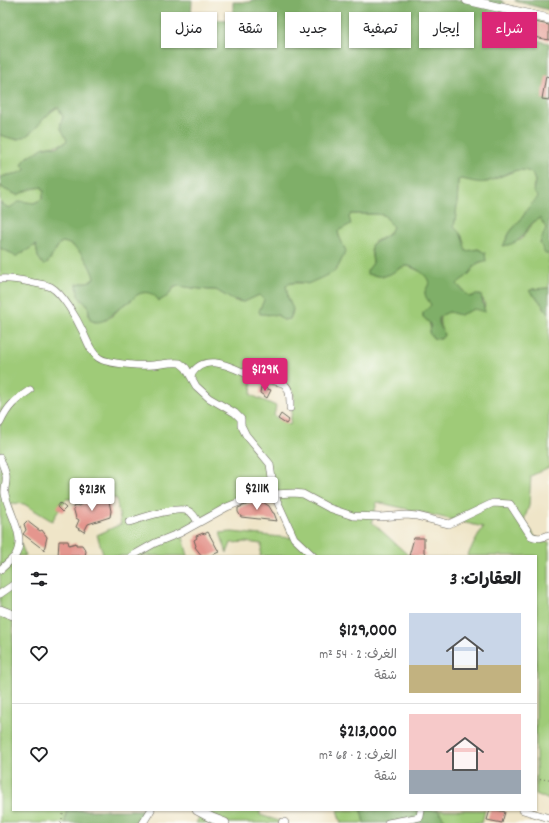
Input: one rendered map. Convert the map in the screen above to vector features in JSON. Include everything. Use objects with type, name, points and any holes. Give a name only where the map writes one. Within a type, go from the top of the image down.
[{"type":"main road","points":[[469,0],[549,19]]},
{"type":"main road","points":[[0,610],[12,615]]},
{"type":"main road","points":[[198,811],[225,823]]},
{"type":"street","points":[[1,278],[44,284],[52,288],[61,296],[77,318],[92,350],[98,358],[110,362],[152,365],[168,362],[180,363],[191,375],[196,386],[209,398],[234,413],[240,420],[246,435],[270,464],[270,475],[274,487],[274,494],[294,538],[312,555]]},
{"type":"street","points":[[191,375],[195,368],[203,364],[212,363],[233,367],[257,378],[284,384],[288,389],[290,408]]},
{"type":"street","points":[[0,422],[16,399],[30,390]]},
{"type":"street","points":[[0,458],[6,476],[4,490],[6,500],[19,535],[18,550],[15,555]]},
{"type":"street","points":[[134,555],[198,523],[226,507],[262,493],[303,494],[329,508],[353,516],[380,517],[406,515],[417,516],[449,524],[493,503],[510,504],[531,536],[541,538],[549,535]]},
{"type":"street","points":[[129,522],[165,511],[183,510],[192,514],[198,523]]},
{"type":"street","points":[[0,570],[12,559]]},
{"type":"street","points":[[0,594],[12,586]]},
{"type":"street","points":[[143,823],[150,811]]},
{"type":"street","points":[[388,823],[420,817],[421,811]]},
{"type":"street","points":[[526,811],[549,818]]},
{"type":"path","points":[[537,780],[549,779]]},
{"type":"path","points":[[61,823],[64,811]]},
{"type":"green space","points":[[0,0],[192,0],[191,12],[161,12],[161,48],[217,48],[217,20],[225,20],[225,48],[277,48],[277,12],[233,12],[233,2],[251,2],[251,0],[499,0],[504,2],[503,12],[482,12],[482,48],[537,48],[537,40],[549,43],[549,254],[545,254],[540,243],[546,228],[540,218],[530,225],[517,241],[503,246],[510,232],[538,197],[533,192],[535,181],[532,173],[520,170],[483,182],[461,179],[458,180],[454,227],[463,238],[466,251],[478,249],[485,253],[486,261],[479,262],[475,265],[468,275],[457,284],[470,297],[481,295],[485,312],[474,309],[460,315],[449,312],[442,315],[439,318],[439,323],[444,335],[441,339],[433,338],[429,333],[431,328],[430,324],[423,317],[423,313],[431,305],[425,294],[425,290],[429,282],[421,272],[415,268],[405,266],[385,276],[367,274],[367,271],[373,263],[371,245],[389,234],[393,227],[386,217],[376,214],[351,214],[349,217],[351,224],[338,231],[346,251],[334,272],[307,284],[295,282],[286,286],[288,298],[293,309],[290,319],[283,320],[278,315],[260,314],[259,311],[264,300],[259,295],[244,302],[231,299],[216,290],[178,286],[174,287],[168,296],[159,301],[150,293],[140,293],[108,318],[100,322],[95,322],[90,320],[88,305],[78,296],[77,284],[91,281],[94,278],[87,261],[74,247],[63,242],[60,243],[49,261],[44,266],[38,257],[36,245],[17,256],[14,256],[0,248],[0,203],[9,208],[20,201],[34,203],[42,199],[44,191],[42,187],[31,189],[17,195],[2,188],[0,178],[19,173],[26,169],[22,165],[26,158],[42,148],[50,146],[57,147],[67,141],[61,127],[63,117],[58,107],[53,110],[33,131],[22,138],[14,139],[0,135]]},
{"type":"green space","points":[[549,0],[549,10],[515,1]]},
{"type":"green space","points":[[59,107],[63,117],[61,127],[67,141],[41,149],[26,158],[27,169],[20,173],[7,175],[0,178],[0,135],[14,139],[22,138],[28,135],[53,110]]},
{"type":"green space","points":[[517,170],[525,170],[532,173],[535,181],[533,188],[538,197],[510,232],[505,242],[521,240],[531,225],[540,218],[546,228],[540,243],[549,254],[549,288],[533,289],[529,291],[537,298],[549,313],[549,467],[531,476],[529,506],[524,520],[538,541],[549,542],[549,800],[537,794],[537,555],[468,555],[483,527],[377,502],[372,522],[408,555],[260,555],[262,544],[246,542],[231,543],[227,553],[220,533],[232,532],[291,538],[271,481],[181,530],[188,555],[104,555],[97,535],[121,524],[116,498],[66,499],[52,521],[24,504],[10,503],[18,538],[26,555],[12,555],[12,811],[67,811],[65,823],[0,823],[0,248],[11,253],[23,253],[36,245],[38,257],[47,264],[60,243],[63,242],[74,247],[87,261],[94,278],[91,281],[77,284],[81,300],[88,305],[89,317],[94,322],[106,320],[136,295],[143,292],[152,293],[160,300],[178,286],[216,290],[235,301],[244,302],[259,295],[264,300],[260,308],[267,315],[276,315],[283,320],[290,319],[293,312],[288,300],[286,286],[289,283],[304,283],[334,272],[338,267],[345,251],[338,230],[350,224],[349,217],[351,214],[383,215],[393,227],[389,234],[374,242],[371,249],[373,264],[367,271],[371,275],[384,276],[408,266],[424,273],[429,280],[429,284],[425,292],[431,305],[423,313],[423,317],[429,322],[433,338],[441,339],[444,335],[440,324],[440,318],[442,315],[449,312],[461,314],[474,308],[481,311],[485,306],[483,299],[475,295],[470,297],[457,284],[470,273],[478,263],[486,261],[482,251],[478,249],[466,252],[463,238],[454,227],[458,180],[461,179],[487,182]],"holes":[[[252,380],[291,389],[294,395],[290,425],[274,416],[276,406],[251,395]]]},
{"type":"green space","points":[[0,185],[2,188],[17,195],[31,189],[42,187],[44,191],[42,199],[34,203],[24,202],[9,208],[0,203]]},
{"type":"green space","points":[[549,288],[549,313],[537,298],[529,291],[533,289]]},
{"type":"green space","points":[[67,811],[144,811],[138,823],[65,823]]},
{"type":"green space","points":[[202,811],[260,811],[260,815],[286,823],[196,823]]},
{"type":"green space","points":[[337,811],[361,811],[364,823],[341,823]]},
{"type":"green space","points":[[361,811],[439,811],[447,823],[364,823]]},
{"type":"green space","points":[[439,811],[485,811],[482,823],[447,823]]},
{"type":"building","points":[[537,22],[549,25],[549,40],[537,38]]},
{"type":"building","points":[[546,76],[549,77],[549,100],[542,99]]},
{"type":"building","points":[[261,387],[271,390],[267,398],[260,393]]},
{"type":"building","points":[[281,414],[289,420],[286,424],[278,419]]},
{"type":"building","points":[[108,497],[111,511],[110,517],[88,524],[84,532],[76,527],[79,520],[76,518],[73,507],[90,500]]},
{"type":"building","points":[[256,501],[261,501],[269,506],[277,521],[241,517],[238,512],[238,508]]},
{"type":"building","points":[[60,503],[66,508],[62,512],[57,507]]},
{"type":"building","points":[[27,521],[40,531],[42,530],[47,537],[44,550],[23,534],[26,530],[24,524]]},
{"type":"building","points":[[208,532],[219,552],[212,555],[201,555],[195,547],[194,540],[197,538],[196,536],[203,533]]},
{"type":"building","points":[[414,538],[424,538],[424,552],[426,555],[409,555]]},
{"type":"building","points":[[59,541],[68,541],[69,545],[76,543],[76,545],[82,545],[86,551],[85,555],[58,555]]},
{"type":"building","points":[[490,811],[505,812],[502,823],[487,820]]}]
